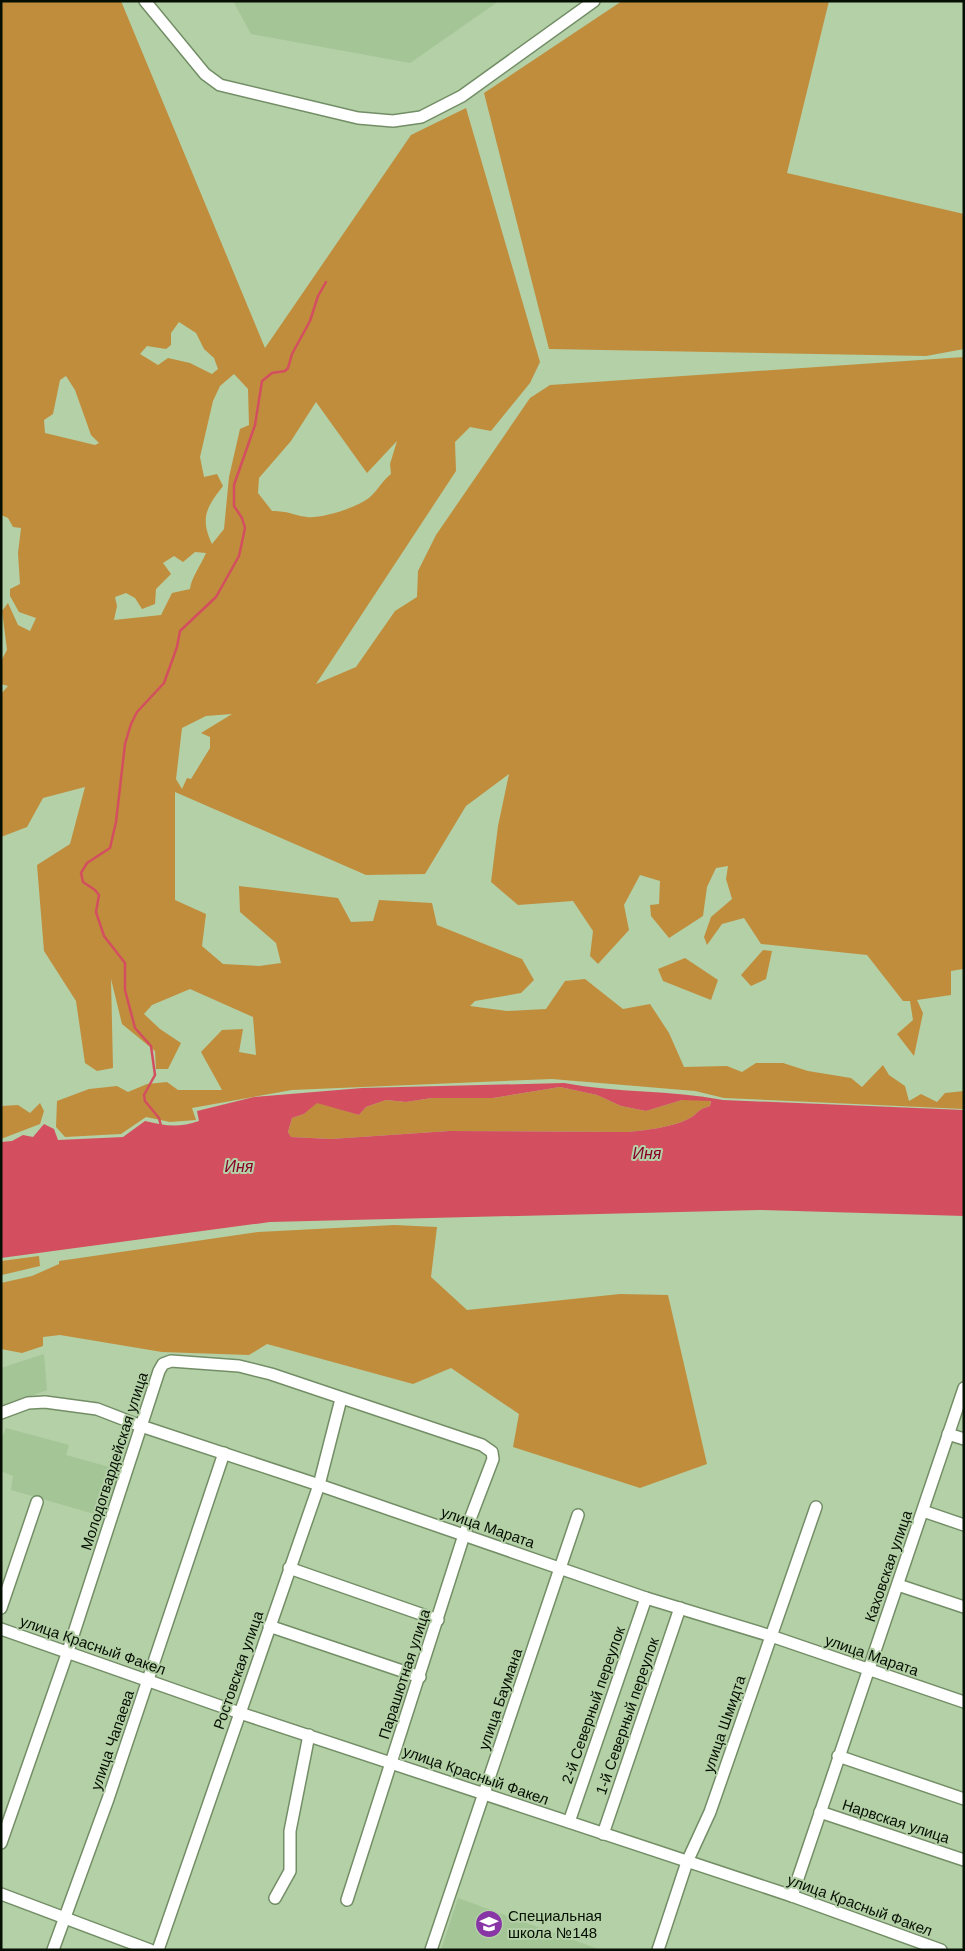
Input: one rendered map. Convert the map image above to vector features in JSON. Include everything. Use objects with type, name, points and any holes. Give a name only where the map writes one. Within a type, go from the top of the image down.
[{"type":"street","points":[[145,1],[205,74],[220,84],[358,118],[393,120],[421,117],[462,96],[594,1]]},
{"type":"street","name":"Молодогвардейская улица","points":[[1,1844],[68,1651],[162,1364],[171,1361],[239,1366],[482,1445],[492,1452],[493,1459]]},
{"type":"street","name":"Каховская улица","points":[[792,1896],[867,1670],[924,1511],[964,1388]]},
{"type":"street","name":"Ростовская улица","points":[[158,1950],[319,1485],[341,1398]]},
{"type":"street","name":"улица Марата","points":[[1,1413],[28,1403],[45,1402],[97,1409],[141,1426],[319,1485],[646,1598],[771,1636],[964,1702]]},
{"type":"street","points":[[948,1434],[964,1439]]},
{"type":"street","name":"улица Чапаева","points":[[53,1950],[148,1681],[224,1454]]},
{"type":"street","name":"Парашютная улица","points":[[347,1900],[464,1535],[493,1459]]},
{"type":"street","points":[[1,1608],[37,1502]]},
{"type":"street","name":"улица Шмидта","points":[[658,1950],[687,1862],[710,1812],[816,1507]]},
{"type":"street","points":[[924,1511],[964,1525]]},
{"type":"street","name":"улица Баумана","points":[[431,1950],[578,1515]]},
{"type":"street","points":[[289,1568],[438,1620]]},
{"type":"street","points":[[898,1585],[964,1607]]},
{"type":"street","name":"2-й Северный переулок","points":[[569,1822],[646,1598]]},
{"type":"street","name":"1-й Северный переулок","points":[[603,1834],[680,1608]]},
{"type":"street","points":[[269,1626],[420,1677]]},
{"type":"street","name":"улица Красный Факел","points":[[1,1629],[240,1713],[390,1761],[792,1896],[923,1947],[941,1950]]},
{"type":"street","points":[[275,1898],[290,1871],[290,1831],[309,1735]]},
{"type":"street","points":[[838,1756],[964,1799]]},
{"type":"street","name":"Нарвская улица","points":[[820,1812],[964,1860]]},
{"type":"street","points":[[1,1894],[150,1950]]},
{"type":"shaded area","points":[[1,1],[121,1],[265,348],[411,135],[466,108],[540,362],[530,383],[491,431],[470,427],[455,442],[456,471],[316,684],[356,667],[395,611],[417,597],[418,571],[436,535],[530,398],[550,385],[964,357],[964,982],[963,969],[951,971],[951,995],[917,1000],[923,1013],[914,1056],[897,1034],[913,1020],[910,1001],[903,1001],[867,955],[761,944],[744,918],[722,924],[707,945],[704,937],[711,917],[732,899],[726,879],[728,866],[716,868],[707,887],[703,916],[669,938],[651,916],[650,905],[659,904],[660,881],[640,875],[624,905],[629,930],[598,964],[590,956],[593,931],[573,901],[518,905],[491,882],[498,826],[509,774],[466,806],[425,874],[366,875],[175,792],[175,900],[206,914],[202,946],[223,964],[259,966],[281,963],[276,943],[240,912],[239,886],[338,898],[351,922],[373,921],[379,900],[432,903],[437,925],[522,959],[534,980],[521,993],[475,1001],[470,1006],[507,1011],[546,1009],[565,981],[585,979],[623,1009],[650,1004],[669,1033],[684,1067],[727,1066],[742,1072],[756,1063],[783,1063],[808,1071],[851,1078],[862,1087],[883,1065],[889,1075],[905,1086],[909,1101],[921,1094],[937,1102],[945,1093],[964,1091],[964,1109],[724,1098],[695,1091],[552,1079],[292,1090],[192,1108],[196,1120],[170,1122],[146,1117],[121,1134],[65,1137],[56,1127],[57,1101],[89,1089],[117,1086],[128,1092],[147,1084],[167,1082],[178,1090],[222,1090],[201,1052],[222,1030],[243,1029],[239,1052],[256,1055],[253,1017],[190,989],[152,1005],[144,1014],[160,1029],[181,1043],[168,1069],[156,1069],[155,1051],[122,1024],[111,979],[113,1068],[97,1071],[85,1063],[76,1001],[44,951],[37,865],[70,844],[85,787],[43,798],[27,827],[1,837],[1,694],[8,686],[1,684],[1,661],[7,650],[2,611],[8,603],[18,625],[30,631],[36,618],[19,612],[10,596],[10,589],[20,584],[18,553],[21,528],[13,527],[8,518],[1,515]],"holes":[[[179,322],[196,333],[204,349],[214,358],[218,369],[212,374],[190,363],[168,358],[158,365],[140,354],[147,346],[166,349],[171,345],[171,333]],[[234,374],[248,389],[249,425],[240,429],[229,477],[224,529],[212,544],[206,527],[207,514],[212,501],[223,486],[217,474],[204,477],[200,457],[213,401],[220,386]],[[66,376],[75,390],[91,435],[99,443],[95,445],[45,433],[44,420],[53,414],[60,380]],[[316,402],[367,473],[397,441],[390,464],[391,474],[370,497],[349,508],[313,517],[272,511],[258,493],[259,478],[291,441]],[[195,552],[206,553],[194,576],[190,589],[172,593],[161,615],[114,620],[117,606],[115,597],[126,593],[135,598],[142,609],[155,604],[156,589],[171,574],[163,563],[174,556],[183,562]],[[232,714],[201,733],[210,737],[210,748],[191,779],[187,778],[182,789],[176,779],[182,728],[206,716]]]},
{"type":"shaded area","points":[[233,1],[499,1],[410,63],[251,34]]},
{"type":"shaded area","points":[[622,1],[829,1],[787,173],[964,214],[964,349],[926,356],[549,349],[484,93]]},
{"type":"shaded area","points":[[763,950],[772,951],[766,979],[751,986],[741,975]]},
{"type":"shaded area","points":[[685,958],[718,980],[711,1000],[663,981],[658,969]]},
{"type":"shaded area","points":[[560,1087],[597,1095],[621,1106],[646,1111],[682,1100],[711,1100],[710,1106],[677,1124],[628,1132],[449,1131],[331,1139],[291,1137],[288,1132],[292,1118],[304,1114],[317,1102],[359,1115],[366,1107],[386,1100],[406,1102],[432,1098],[493,1098]]},
{"type":"shaded area","points":[[40,1103],[44,1111],[40,1124],[1,1139],[1,1106],[18,1105],[30,1113]]},
{"type":"shaded area","points":[[394,1225],[437,1227],[431,1277],[467,1310],[620,1294],[668,1295],[707,1464],[640,1488],[513,1447],[519,1414],[451,1368],[413,1384],[267,1344],[249,1355],[162,1352],[60,1335],[43,1337],[43,1346],[22,1353],[1,1349],[1,1283],[32,1276],[59,1264],[59,1261],[258,1232]]},
{"type":"shaded area","points":[[39,1256],[40,1266],[2,1275],[1,1279],[1,1261]]},
{"type":"shaded area","points":[[44,1354],[47,1390],[1,1407],[1,1368]]},
{"type":"shaded area","points":[[6,1428],[69,1445],[66,1455],[120,1470],[105,1517],[11,1490],[13,1476],[1,1471],[1,1440]]},
{"type":"shaded area","name":"Специальная школа №148","points":[[458,1898],[601,1950],[441,1950]]},
{"type":"water","name":"Иня","points":[[564,1083],[723,1100],[964,1110],[964,1216],[760,1210],[270,1222],[1,1258],[1,1142],[12,1141],[23,1135],[33,1137],[44,1124],[54,1129],[58,1140],[123,1137],[145,1121],[172,1126],[185,1125],[199,1121],[197,1111],[254,1097],[362,1088]],"holes":[[[560,1087],[597,1095],[621,1106],[646,1111],[682,1100],[711,1101],[710,1106],[677,1124],[628,1132],[449,1131],[331,1139],[291,1137],[288,1132],[292,1118],[304,1114],[317,1103],[359,1115],[366,1107],[386,1100],[406,1102],[432,1098],[493,1098]]]},
{"type":"waterway","points":[[161,1126],[159,1118],[145,1101],[144,1095],[155,1075],[151,1046],[135,1028],[125,990],[125,963],[104,936],[96,912],[99,895],[83,882],[81,873],[87,863],[110,848],[116,822],[125,744],[131,724],[137,712],[164,683],[177,647],[180,631],[216,597],[239,556],[245,528],[242,518],[234,506],[234,485],[255,425],[262,381],[272,373],[285,371],[288,368],[292,354],[310,321],[318,296],[326,282]]},
{"type":"place","name":"Специальная школа №148","points":[[489,1924]]}]
